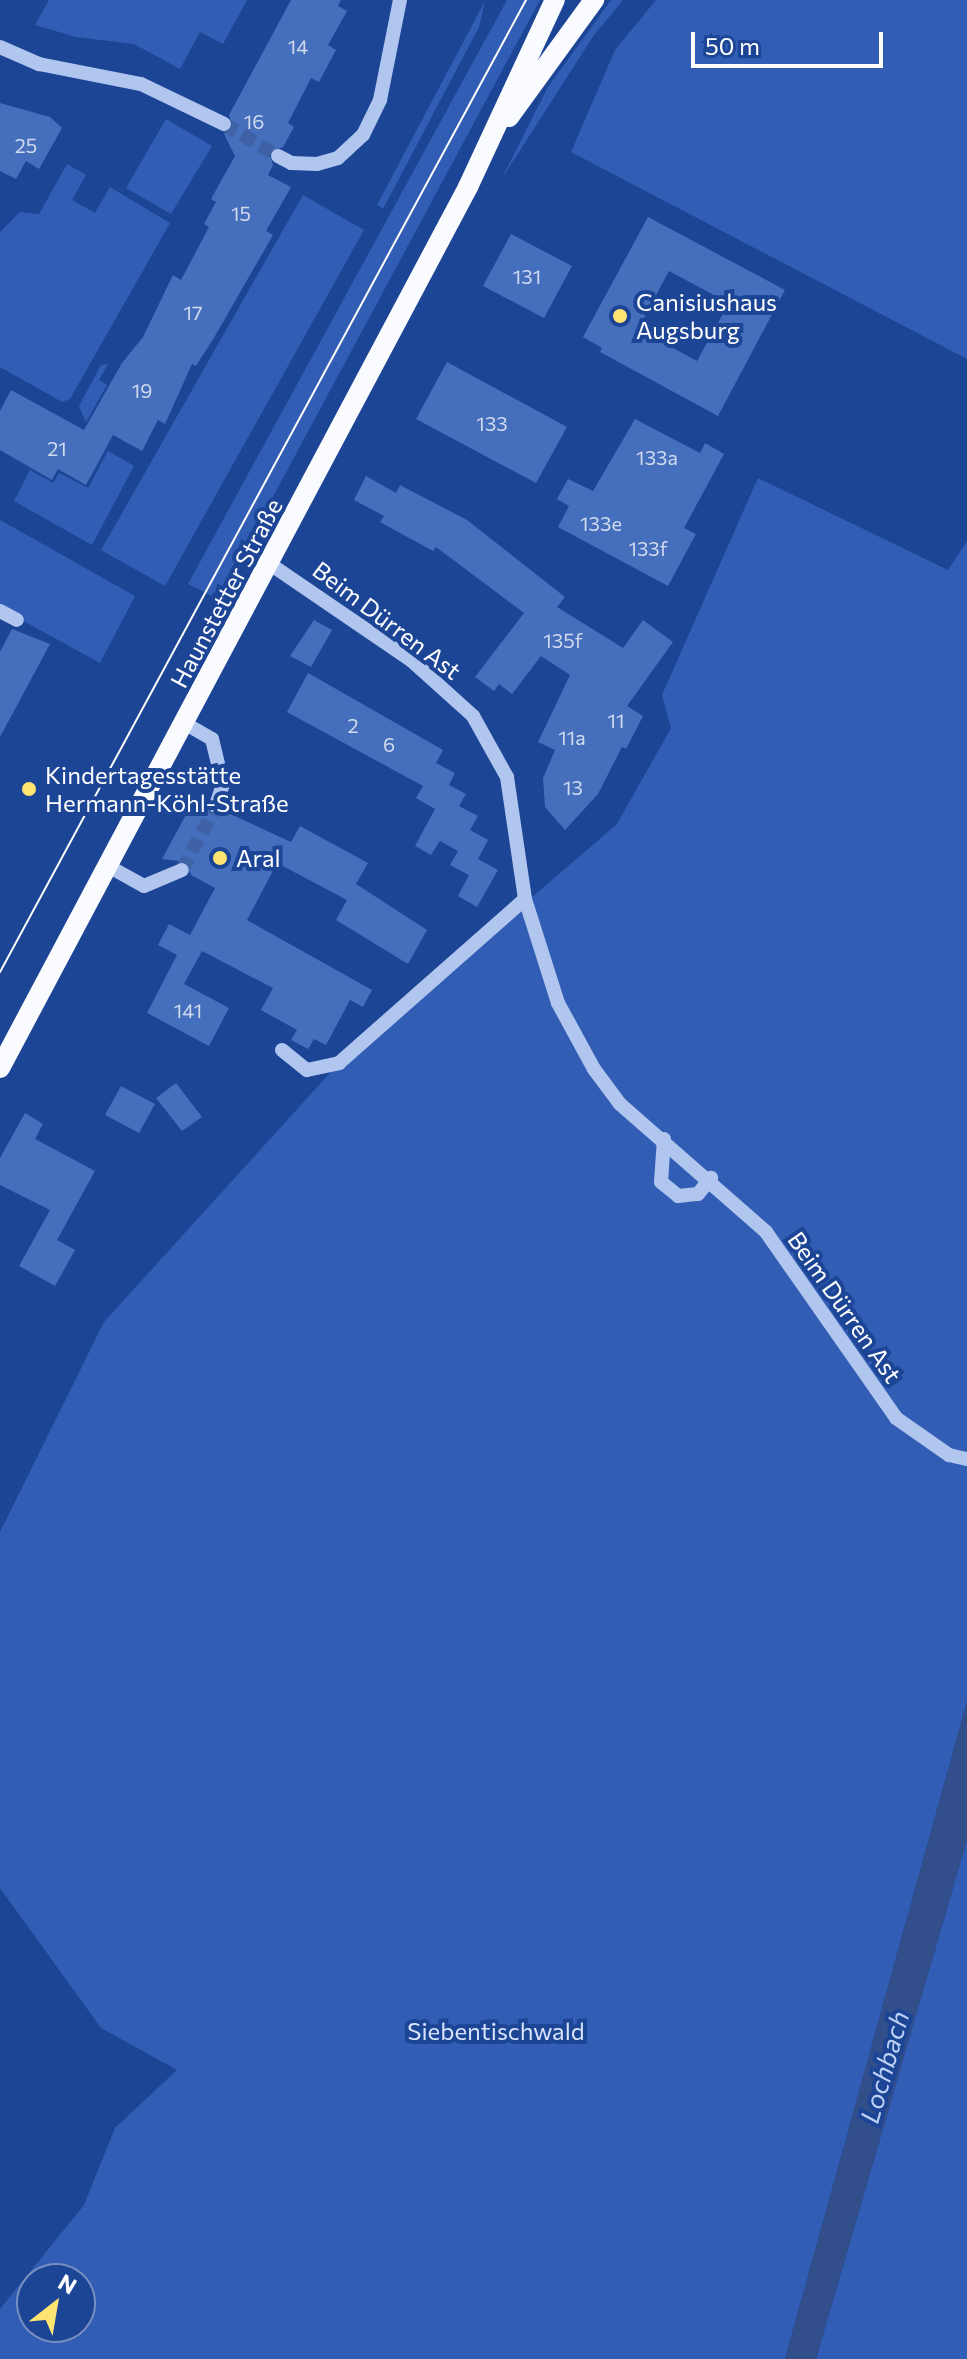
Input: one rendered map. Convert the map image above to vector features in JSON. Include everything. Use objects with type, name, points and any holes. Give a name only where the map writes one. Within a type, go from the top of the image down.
[{"type":"main road","name":"Haunstetter Straße","points":[[0,1068],[186,724],[492,139],[555,0]]},
{"type":"main road","name":"Haunstetter Straße","points":[[492,139],[594,0]]},
{"type":"street","points":[[278,156],[291,163],[317,164],[338,158],[363,135],[380,100],[400,0]]},
{"type":"street","points":[[0,47],[39,64],[141,84],[224,124]]},
{"type":"street","name":"Beim Dürren Ast","points":[[270,564],[412,661],[473,716],[507,777],[525,899],[558,1003],[594,1069],[620,1104],[711,1178],[766,1232],[896,1418],[949,1455],[967,1459]]},
{"type":"street","points":[[0,611],[17,620]]},
{"type":"street","points":[[186,724],[212,739],[223,784],[216,806]]},
{"type":"street","points":[[108,866],[144,886],[182,870]]},
{"type":"street","points":[[282,1050],[307,1070],[339,1063],[525,899]]},
{"type":"street","points":[[664,1139],[661,1182],[669,1189],[678,1196],[698,1194],[711,1178]]},
{"type":"green space","points":[[49,0],[247,0],[223,44],[200,32],[180,69],[134,44],[76,37],[35,25]]},
{"type":"green space","points":[[507,0],[540,0],[218,599],[188,584]]},
{"type":"green space","points":[[611,0],[623,0],[594,35],[501,180],[548,87]]},
{"type":"green space","points":[[656,0],[967,0],[967,359],[571,152],[615,50]]},
{"type":"green space","points":[[485,1],[479,27],[383,209],[377,205]]},
{"type":"green space","points":[[166,119],[212,146],[171,214],[126,188]]},
{"type":"green space","points":[[67,164],[86,175],[72,200],[95,213],[110,187],[170,223],[70,399],[62,402],[0,367],[0,232],[20,212],[39,214]]},
{"type":"green space","points":[[303,195],[364,230],[165,586],[101,550]]},
{"type":"green space","points":[[108,364],[99,380],[107,385],[86,422],[79,406],[101,365]]},
{"type":"green space","points":[[108,451],[134,466],[92,545],[14,501],[30,470],[53,483],[59,473],[88,488]]},
{"type":"green space","name":"Siebentischwald","points":[[758,478],[948,570],[967,541],[967,1701],[785,2359],[0,2359],[0,2309],[16,2289],[16,2343],[96,2343],[96,2263],[37,2263],[84,2205],[115,2128],[177,2070],[101,2028],[0,1888],[0,1532],[104,1322],[339,1063],[617,824],[671,728],[662,695]]},
{"type":"green space","points":[[0,520],[135,596],[100,663],[0,608]]},
{"type":"green space","points":[[967,1840],[967,2359],[816,2359]]},
{"type":"water","name":"Lochbach","points":[[967,1701],[967,1840],[816,2359],[785,2359]]},
{"type":"building","points":[[291,0],[341,0],[338,6],[347,11],[328,45],[336,50],[319,82],[311,78],[288,123],[294,127],[283,147],[269,152],[273,165],[268,175],[291,187],[266,231],[273,235],[215,336],[196,366],[192,364],[165,424],[158,420],[142,451],[113,435],[86,485],[58,469],[52,480],[0,450],[0,411],[11,390],[84,430],[122,363],[143,337],[173,275],[181,280],[209,227],[204,224],[216,202],[211,199],[235,156],[224,134],[233,128],[229,115]]},
{"type":"building","points":[[0,103],[50,117],[62,128],[39,169],[26,161],[16,179],[0,171]]},
{"type":"building","name":"Canisiushaus Augsburg","points":[[648,217],[785,290],[718,416],[600,352],[602,348],[583,337]],"holes":[[[669,271],[729,303],[697,361],[638,329]]]},
{"type":"building","points":[[511,234],[572,266],[544,318],[483,286]]},
{"type":"building","points":[[447,362],[567,427],[536,483],[416,419]]},
{"type":"building","points":[[635,419],[700,453],[705,443],[724,454],[684,528],[696,534],[668,586],[558,527],[569,506],[557,499],[568,479],[593,491]]},
{"type":"building","points":[[366,476],[396,493],[400,485],[467,520],[565,597],[557,607],[623,648],[643,620],[673,642],[627,706],[643,716],[626,749],[622,747],[598,794],[565,830],[545,807],[543,778],[555,750],[538,742],[570,675],[541,656],[512,694],[499,684],[494,691],[475,677],[524,613],[436,547],[433,551],[380,522],[384,516],[354,500]]},
{"type":"building","points":[[314,620],[332,630],[311,667],[290,656]]},
{"type":"building","points":[[12,629],[50,644],[0,737],[0,652]]},
{"type":"building","points":[[308,673],[443,750],[436,763],[455,773],[449,785],[466,794],[459,806],[478,816],[470,830],[488,840],[478,859],[498,870],[477,907],[458,896],[469,875],[450,865],[458,851],[440,841],[446,831],[431,855],[415,846],[435,809],[416,798],[423,786],[287,712]]},
{"type":"building","points":[[196,796],[207,802],[212,815],[224,811],[291,842],[300,826],[368,863],[356,884],[427,930],[408,964],[336,920],[347,900],[277,863],[247,920],[372,990],[363,1007],[350,1000],[326,1045],[314,1039],[308,1049],[291,1040],[297,1030],[261,1010],[273,988],[202,951],[184,984],[229,1008],[209,1046],[147,1013],[177,955],[158,945],[169,924],[190,935],[215,888],[191,875],[187,862],[162,859]]},
{"type":"building","points":[[176,1083],[202,1117],[182,1131],[156,1098]]},
{"type":"building","points":[[121,1086],[155,1104],[139,1133],[105,1115]]},
{"type":"building","points":[[25,1113],[43,1124],[35,1139],[95,1171],[57,1240],[75,1250],[55,1286],[19,1266],[50,1210],[0,1185],[0,1158]]},
{"type":"tunnel","points":[[224,124],[278,156]]},
{"type":"tunnel","points":[[182,870],[216,806]]},
{"type":"tram line","points":[[0,972],[526,0]]},
{"type":"place","name":"Canisiushaus Augsburg","points":[[620,316]]},
{"type":"place","name":"Kindertagesstätte Hermann-Köhl-Straße","points":[[29,789]]},
{"type":"place","name":"Aral","points":[[220,858]]}]
